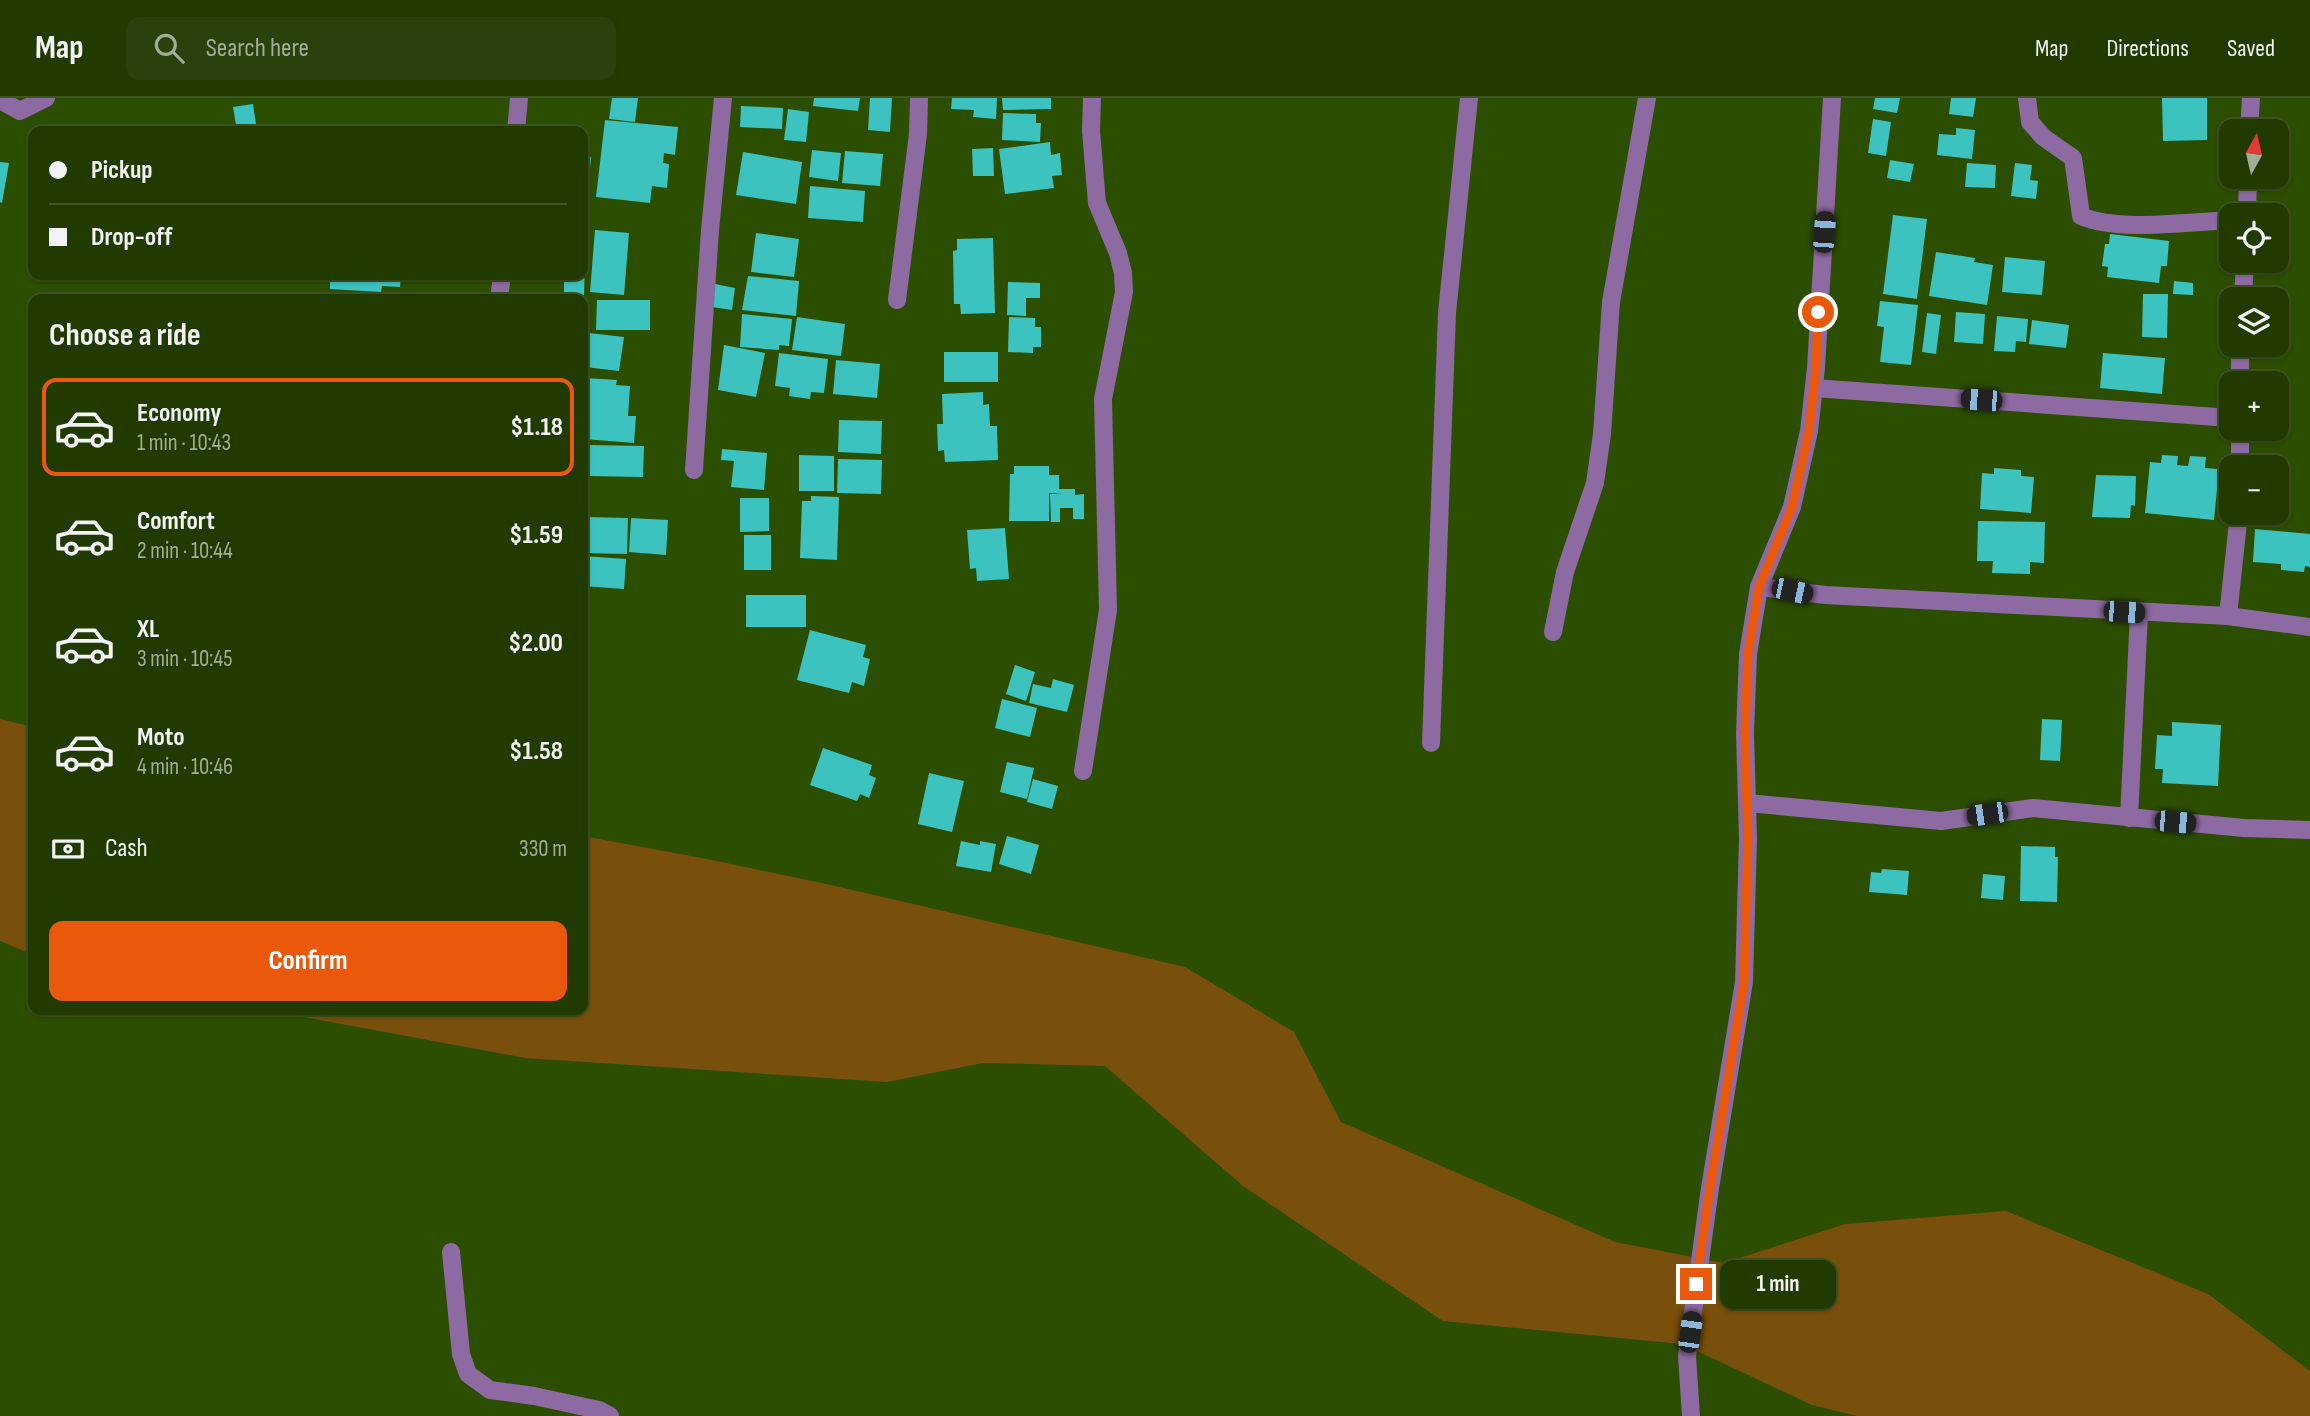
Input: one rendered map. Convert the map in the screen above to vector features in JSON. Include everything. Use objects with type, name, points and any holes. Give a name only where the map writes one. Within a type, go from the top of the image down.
[{"type":"street","points":[[0,100],[20,111],[46,98]]},
{"type":"street","points":[[516,126],[519,98]]},
{"type":"street","points":[[694,470],[710,230],[723,98]]},
{"type":"street","points":[[897,300],[918,134],[919,98]]},
{"type":"street","points":[[1083,771],[1108,610],[1103,399],[1124,292],[1118,253],[1097,203],[1091,131],[1092,98]]},
{"type":"street","points":[[1431,743],[1447,313],[1469,98]]},
{"type":"street","points":[[1553,632],[1565,572],[1595,483],[1602,434],[1611,302],[1647,98]]},
{"type":"street","points":[[1691,1416],[1687,1356],[1710,1188],[1744,982],[1748,654],[1759,587],[1792,507],[1809,431],[1832,98]]},
{"type":"street","points":[[2027,98],[2030,122],[2043,137],[2073,158],[2077,204],[2081,216],[2093,221],[2125,224],[2219,220]]},
{"type":"street","points":[[2250,119],[2251,98]]},
{"type":"street","points":[[1814,388],[2219,417]]},
{"type":"street","points":[[2228,617],[2238,525]]},
{"type":"street","points":[[1759,587],[1817,595],[2228,617],[2310,626]]},
{"type":"street","points":[[2129,818],[2139,613]]},
{"type":"street","points":[[1746,803],[1941,821],[2032,808],[2244,828],[2310,830]]},
{"type":"street","points":[[451,1252],[461,1354],[468,1374],[490,1390],[599,1410],[610,1416]]},
{"type":"shaded area","points":[[0,719],[28,726],[28,953],[0,941]]},
{"type":"shaded area","points":[[588,837],[707,859],[1185,967],[1294,1032],[1341,1122],[1615,1242],[1724,1263],[1845,1224],[2006,1211],[2208,1294],[2310,1371],[2310,1416],[1857,1416],[1812,1405],[1682,1344],[1443,1321],[1243,1186],[1105,1066],[983,1063],[887,1082],[525,1058],[293,1015],[588,1015]]},
{"type":"building","points":[[612,98],[638,98],[635,122],[609,119]]},
{"type":"building","points":[[814,98],[860,98],[858,111],[813,106]]},
{"type":"building","points":[[870,98],[892,98],[890,132],[868,130]]},
{"type":"building","points":[[952,98],[997,98],[996,119],[973,117],[974,110],[951,109]]},
{"type":"building","points":[[1002,98],[1051,98],[1051,109],[1003,110]]},
{"type":"building","points":[[1875,98],[1900,98],[1897,113],[1873,109]]},
{"type":"building","points":[[1951,98],[1976,98],[1973,117],[1949,114]]},
{"type":"building","points":[[2162,98],[2207,98],[2207,140],[2163,141]]},
{"type":"building","points":[[253,104],[256,126],[236,126],[233,107]]},
{"type":"building","points":[[741,106],[783,108],[782,129],[740,127]]},
{"type":"building","points":[[788,109],[809,112],[806,142],[784,140]]},
{"type":"building","points":[[1003,113],[1036,114],[1036,123],[1041,123],[1040,142],[1002,140]]},
{"type":"building","points":[[1873,119],[1891,122],[1886,156],[1868,153]]},
{"type":"building","points":[[605,120],[678,127],[675,155],[664,153],[663,163],[669,164],[667,188],[652,186],[650,203],[596,197]]},
{"type":"building","points":[[1956,128],[1975,130],[1972,159],[1937,155],[1939,134],[1956,135]]},
{"type":"building","points":[[1050,142],[1051,155],[1060,153],[1062,175],[1052,176],[1054,188],[1005,194],[999,149]]},
{"type":"building","points":[[993,148],[994,176],[973,176],[972,149]]},
{"type":"building","points":[[812,150],[841,153],[838,181],[809,177]]},
{"type":"building","points":[[845,151],[883,154],[880,186],[842,183]]},
{"type":"building","points":[[743,152],[802,162],[796,204],[736,195]]},
{"type":"building","points":[[588,157],[591,157],[588,192]]},
{"type":"building","points":[[1890,160],[1914,164],[1910,182],[1887,178]]},
{"type":"building","points":[[0,162],[9,163],[2,203],[0,202]]},
{"type":"building","points":[[1967,163],[1996,165],[1995,188],[1965,187]]},
{"type":"building","points":[[2015,163],[2032,165],[2030,180],[2038,181],[2036,199],[2011,196]]},
{"type":"building","points":[[810,186],[865,191],[863,222],[808,218]]},
{"type":"building","points":[[1893,215],[1927,219],[1917,299],[1883,294]]},
{"type":"building","points":[[595,230],[629,233],[624,295],[590,292]]},
{"type":"building","points":[[756,233],[799,239],[794,277],[751,272]]},
{"type":"building","points":[[2110,234],[2169,241],[2167,266],[2161,266],[2159,283],[2107,277],[2108,267],[2102,266],[2105,244],[2109,244]]},
{"type":"building","points":[[993,238],[995,313],[961,314],[960,304],[954,304],[953,251],[957,250],[957,239]]},
{"type":"building","points":[[1936,252],[1975,258],[1974,262],[1993,265],[1987,305],[1929,296]]},
{"type":"building","points":[[2005,257],[2045,261],[2042,295],[2002,292]]},
{"type":"building","points":[[748,276],[799,281],[796,316],[742,310]]},
{"type":"building","points":[[330,280],[401,280],[400,287],[382,286],[381,292],[330,289]]},
{"type":"building","points":[[564,280],[584,280],[584,294],[564,294]]},
{"type":"building","points":[[2174,281],[2193,283],[2193,295],[2173,294]]},
{"type":"building","points":[[1008,282],[1040,283],[1040,298],[1026,298],[1026,316],[1007,315]]},
{"type":"building","points":[[715,284],[735,288],[732,310],[712,307]]},
{"type":"building","points":[[2143,294],[2168,294],[2167,338],[2142,337]]},
{"type":"building","points":[[597,300],[650,300],[650,330],[596,330]]},
{"type":"building","points":[[1880,301],[1918,305],[1911,365],[1880,362],[1884,327],[1877,326]]},
{"type":"building","points":[[1956,312],[1985,314],[1983,344],[1954,342]]},
{"type":"building","points":[[1927,313],[1941,315],[1936,354],[1922,352]]},
{"type":"building","points":[[742,314],[792,319],[789,346],[779,345],[779,350],[740,347]]},
{"type":"building","points":[[1997,316],[2028,319],[2026,342],[2016,341],[2015,352],[1994,351]]},
{"type":"building","points":[[797,317],[845,324],[841,356],[792,350]]},
{"type":"building","points":[[1009,317],[1035,318],[1035,327],[1041,327],[1041,347],[1033,347],[1033,353],[1008,352]]},
{"type":"building","points":[[2032,320],[2069,325],[2066,348],[2029,344]]},
{"type":"building","points":[[589,333],[624,337],[619,371],[588,367]]},
{"type":"building","points":[[724,345],[765,353],[756,397],[718,390]]},
{"type":"building","points":[[944,352],[998,352],[998,382],[944,382]]},
{"type":"building","points":[[779,353],[828,359],[824,393],[811,392],[810,399],[789,396],[790,388],[775,386]]},
{"type":"building","points":[[2103,353],[2165,358],[2162,394],[2100,388]]},
{"type":"building","points":[[836,360],[880,364],[877,398],[833,394]]},
{"type":"building","points":[[588,378],[617,380],[616,385],[630,386],[628,416],[636,416],[634,443],[588,439]]},
{"type":"building","points":[[983,392],[983,405],[989,404],[990,426],[997,426],[998,460],[945,462],[944,450],[938,451],[937,424],[943,424],[942,394]]},
{"type":"building","points":[[839,420],[882,421],[881,454],[838,452]]},
{"type":"building","points":[[588,445],[644,446],[643,477],[588,476]]},
{"type":"building","points":[[722,449],[767,453],[764,490],[731,487],[734,461],[721,460]]},
{"type":"building","points":[[799,455],[834,456],[834,491],[799,491]]},
{"type":"building","points":[[2162,455],[2178,456],[2177,465],[2188,466],[2190,456],[2206,457],[2205,468],[2219,469],[2214,520],[2145,513],[2150,462],[2161,463]]},
{"type":"building","points":[[838,459],[882,460],[881,494],[837,493]]},
{"type":"building","points":[[1014,466],[1049,466],[1049,475],[1059,475],[1059,489],[1075,489],[1075,495],[1084,494],[1084,519],[1073,519],[1073,508],[1060,508],[1060,522],[1051,522],[1050,494],[1063,493],[1049,493],[1049,521],[1009,521],[1010,474],[1014,474]]},
{"type":"building","points":[[1994,468],[2021,470],[2021,476],[2034,477],[2031,513],[1980,509],[1982,473],[1994,474]]},
{"type":"building","points":[[2096,475],[2136,476],[2135,506],[2131,505],[2130,518],[2092,517]]},
{"type":"building","points":[[811,496],[839,497],[837,560],[800,558],[802,501],[811,501]]},
{"type":"building","points":[[740,498],[769,498],[769,531],[740,532]]},
{"type":"building","points":[[588,517],[628,518],[627,554],[588,553]]},
{"type":"building","points":[[631,518],[668,520],[666,555],[629,552]]},
{"type":"building","points":[[1978,521],[2045,522],[2044,563],[2030,562],[2030,574],[1992,573],[1993,561],[1977,561]]},
{"type":"building","points":[[1005,528],[1009,579],[977,581],[976,568],[970,569],[967,530]]},
{"type":"building","points":[[2255,529],[2310,534],[2310,567],[2305,566],[2304,572],[2281,570],[2281,564],[2253,562]]},
{"type":"building","points":[[744,535],[771,535],[771,570],[744,570]]},
{"type":"building","points":[[588,556],[626,559],[624,589],[588,586]]},
{"type":"building","points":[[746,595],[806,595],[806,627],[746,627]]},
{"type":"building","points":[[810,630],[866,645],[863,657],[870,659],[864,686],[852,682],[849,693],[797,680]]},
{"type":"building","points":[[1015,665],[1035,672],[1026,701],[1006,694]]},
{"type":"building","points":[[1053,679],[1074,685],[1067,712],[1029,703],[1033,684],[1051,688]]},
{"type":"building","points":[[1002,699],[1037,708],[1030,737],[995,728]]},
{"type":"building","points":[[2042,719],[2062,720],[2060,761],[2040,760]]},
{"type":"building","points":[[2172,722],[2221,725],[2218,786],[2162,783],[2163,769],[2155,769],[2157,735],[2172,736]]},
{"type":"building","points":[[823,748],[872,765],[869,775],[876,778],[869,798],[860,794],[857,801],[810,785]]},
{"type":"building","points":[[1007,762],[1034,768],[1027,799],[1000,792]]},
{"type":"building","points":[[929,773],[964,781],[952,832],[918,824]]},
{"type":"building","points":[[1033,779],[1058,786],[1052,809],[1027,802]]},
{"type":"building","points":[[1007,836],[1039,845],[1031,874],[999,864]]},
{"type":"building","points":[[961,841],[980,845],[980,841],[996,844],[991,872],[956,866]]},
{"type":"building","points":[[2021,846],[2055,847],[2055,857],[2058,857],[2057,902],[2020,901]]},
{"type":"building","points":[[1882,869],[1909,871],[1907,895],[1869,892],[1871,872],[1881,873]]},
{"type":"building","points":[[1983,874],[2005,876],[2003,900],[1981,898]]},
{"type":"route","points":[[1696,1284],[1744,982],[1748,839],[1745,733],[1748,654],[1759,587],[1792,507],[1809,431],[1816,368],[1818,312]]}]
